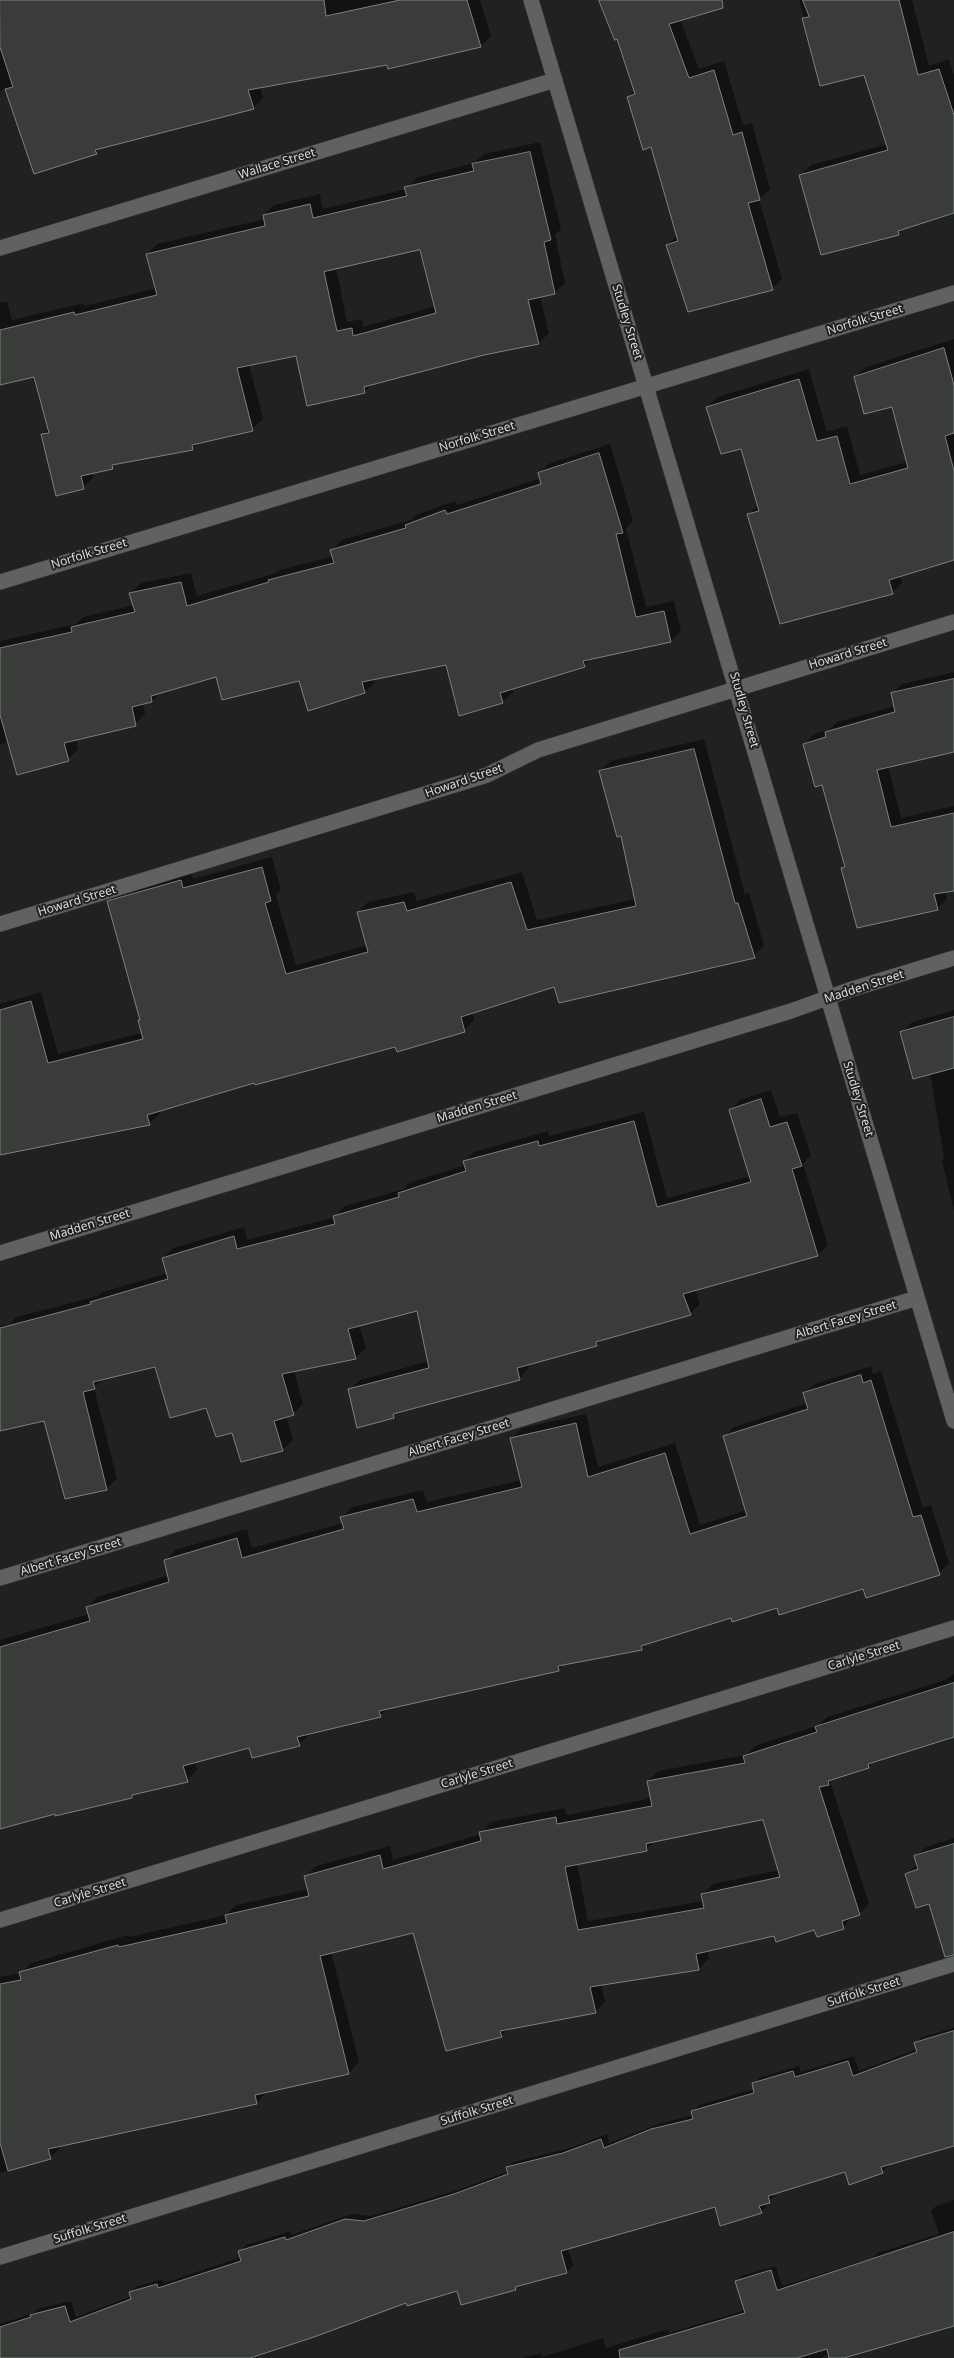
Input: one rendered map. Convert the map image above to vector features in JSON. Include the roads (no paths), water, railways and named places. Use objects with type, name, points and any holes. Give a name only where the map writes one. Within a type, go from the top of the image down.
[{"type":"street","name":"Studley Street","points":[[531,0],[954,1421]]},
{"type":"street","name":"Wallace Street","points":[[0,248],[555,80]]},
{"type":"street","name":"Norfolk Street","points":[[0,582],[954,293]]},
{"type":"street","name":"Howard Street","points":[[0,924],[487,775],[538,750],[954,622]]},
{"type":"street","name":"Madden Street","points":[[0,1253],[954,958]]},
{"type":"street","name":"Albert Facey Street","points":[[0,1578],[918,1298]]},
{"type":"street","name":"Carlyle Street","points":[[0,1920],[954,1628]]},
{"type":"street","name":"Suffolk Street","points":[[0,2257],[954,1964]]}]
